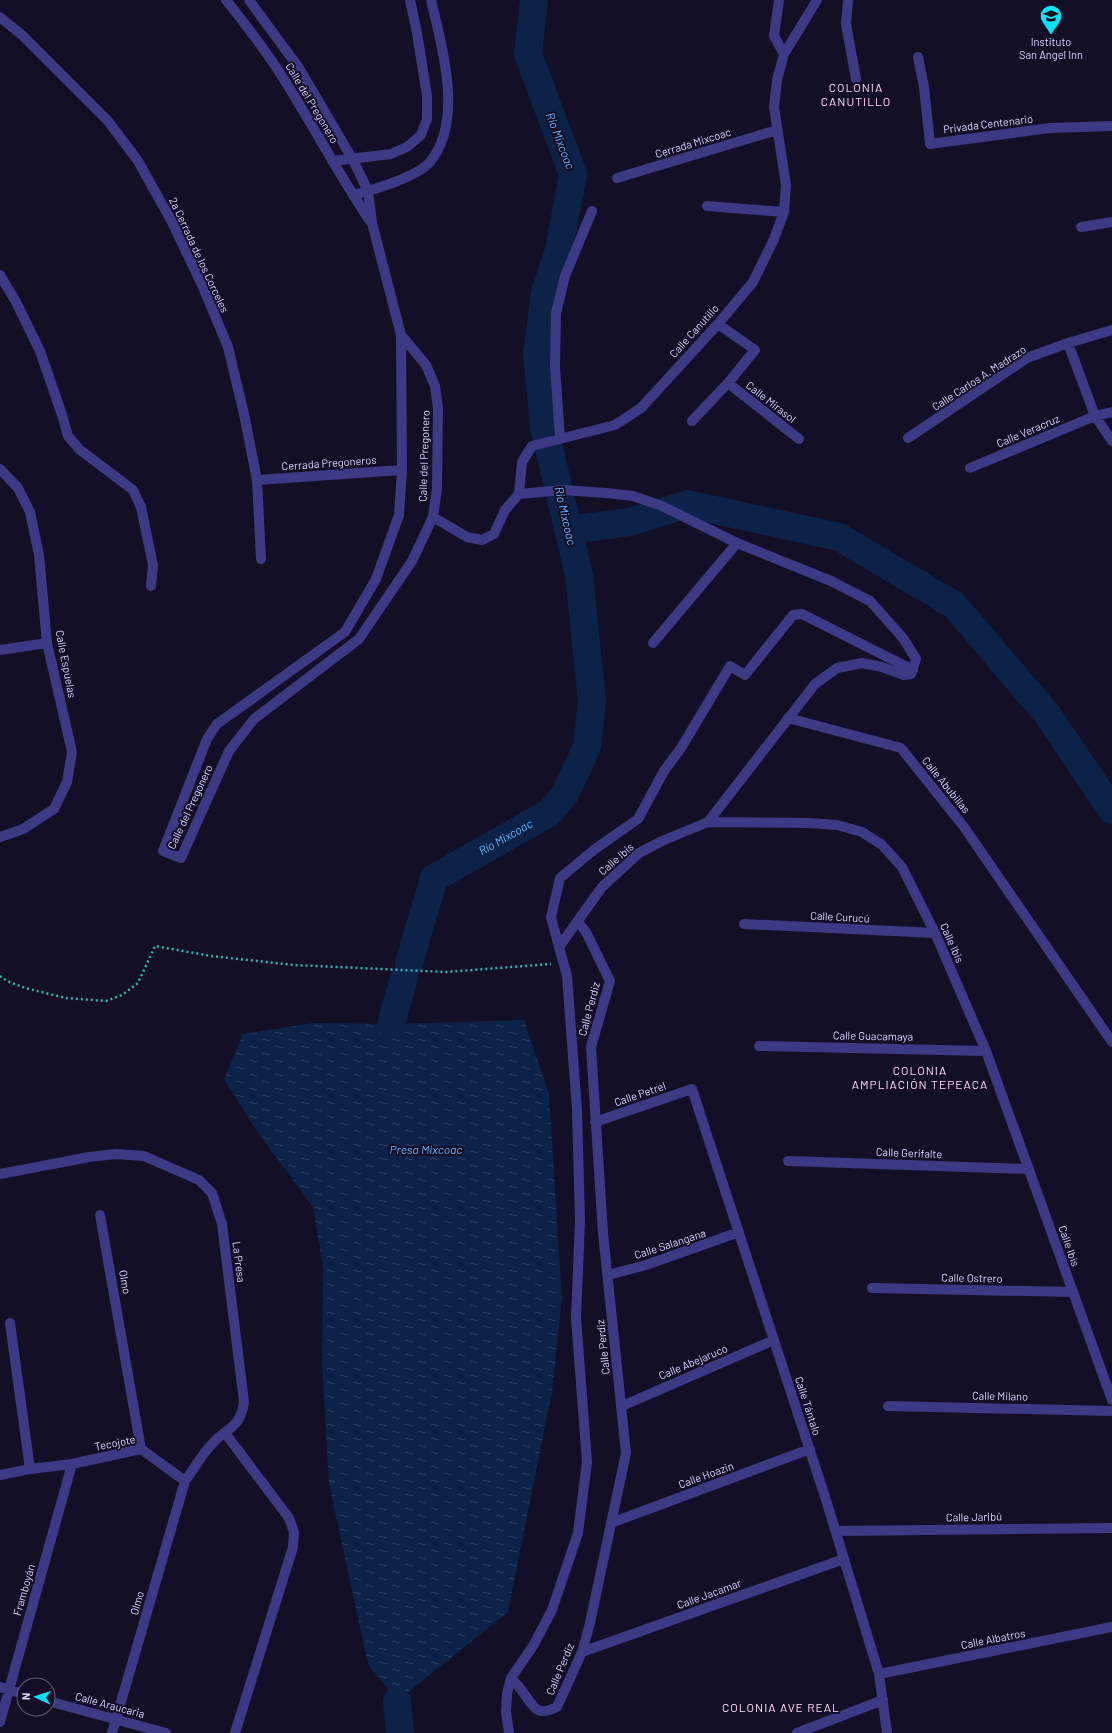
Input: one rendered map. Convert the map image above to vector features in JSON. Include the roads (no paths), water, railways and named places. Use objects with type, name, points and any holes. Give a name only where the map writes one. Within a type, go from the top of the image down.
[{"type":"street","name":"Calle del Pregonero","points":[[226,0],[247,26],[282,77],[332,162],[372,223]]},
{"type":"street","name":"Calle del Pregonero","points":[[249,0],[299,68],[353,160],[368,191],[372,223],[401,335],[402,470],[399,515],[376,579],[345,632],[217,724],[208,739],[163,851],[181,858],[228,751],[254,719],[359,639],[412,561],[433,517],[436,488],[438,408],[436,386],[426,365],[401,335]]},
{"type":"street","points":[[332,162],[391,154],[407,148],[421,135],[427,119],[427,96],[410,0]]},
{"type":"street","points":[[353,195],[410,175],[430,162],[442,143],[448,122],[448,93],[442,48],[431,0]]},
{"type":"street","points":[[779,0],[774,36],[784,54]]},
{"type":"street","name":"Calle Canutillo","points":[[520,494],[522,462],[532,446],[615,424],[641,408],[718,324],[753,282],[774,239],[784,212],[786,185],[777,130],[775,100],[777,80],[784,54],[817,0]]},
{"type":"street","points":[[848,0],[846,24],[856,79]]},
{"type":"street","name":"2a Cerrada de los Corceles","points":[[0,17],[23,36],[108,121],[138,161],[172,222],[203,287],[228,347],[244,414],[257,480],[261,559]]},
{"type":"street","name":"Privada Centenario","points":[[918,57],[924,87],[930,144],[1050,128],[1112,126]]},
{"type":"street","name":"Cerrada Mixcoac","points":[[617,178],[777,130]]},
{"type":"street","points":[[706,206],[784,212]]},
{"type":"street","points":[[560,438],[555,367],[556,313],[565,276],[592,211]]},
{"type":"street","points":[[1081,227],[1112,222]]},
{"type":"street","points":[[0,275],[16,302],[40,351],[68,436],[78,449],[133,490],[141,506],[153,565],[152,586]]},
{"type":"street","name":"Calle Mirasol","points":[[692,421],[728,383],[755,350],[718,324]]},
{"type":"street","name":"Calle Carlos A. Madrazo","points":[[908,438],[1027,358],[1068,343],[1112,330]]},
{"type":"street","points":[[1068,343],[1095,416],[1112,441]]},
{"type":"street","name":"Calle Mirasol","points":[[728,383],[799,439]]},
{"type":"street","name":"Calle Veracruz","points":[[970,468],[1095,416],[1112,412]]},
{"type":"street","name":"Calle Espuelas","points":[[0,469],[18,488],[30,512],[38,555],[47,643],[72,752],[67,782],[54,809],[23,829],[0,837]]},
{"type":"street","name":"Cerrada Pregoneros","points":[[257,480],[402,470]]},
{"type":"street","points":[[433,517],[467,537],[482,540],[494,534],[505,510],[520,494],[563,490],[633,496],[662,506],[737,543],[831,581],[870,601],[903,638],[916,660],[911,674],[904,675],[882,667],[862,663],[837,668],[815,684],[708,822]]},
{"type":"street","points":[[654,643],[737,543]]},
{"type":"street","name":"Calle Perdiz","points":[[509,1733],[506,1712],[506,1694],[512,1678],[533,1646],[552,1610],[578,1533],[587,1462],[576,1318],[580,1221],[577,1110],[567,976],[551,918],[560,878],[595,848],[638,819],[664,770],[681,748],[730,666],[745,674],[793,616],[802,614],[913,670]]},
{"type":"street","points":[[0,650],[47,643]]},
{"type":"street","name":"Calle Abubillas","points":[[788,718],[901,748],[964,827],[1112,1042]]},
{"type":"street","name":"Calle Ibis","points":[[559,947],[602,887],[639,853],[662,841],[708,822],[810,823],[837,825],[862,832],[882,845],[902,867],[934,933],[986,1051],[1112,1400]]},
{"type":"street","name":"Calle Perdiz","points":[[512,1678],[531,1705],[539,1711],[548,1712],[557,1707],[582,1652],[590,1623],[626,1453],[608,1275],[595,1122],[591,1047],[610,981],[586,932],[578,922]]},
{"type":"street","name":"Calle Curucú","points":[[744,924],[934,933]]},
{"type":"street","name":"Calle Guacamaya","points":[[759,1046],[986,1051]]},
{"type":"street","name":"Calle Petrel","points":[[595,1122],[692,1089]]},
{"type":"street","name":"Calle Tántalo","points":[[692,1089],[836,1531],[879,1674],[887,1733]]},
{"type":"street","name":"La Presa","points":[[0,1174],[89,1157],[116,1154],[144,1156],[199,1180],[212,1193],[222,1224],[244,1402],[243,1414],[235,1425],[226,1433]]},
{"type":"street","name":"Calle Gerifalte","points":[[788,1161],[1029,1169]]},
{"type":"street","name":"Olmo","points":[[100,1215],[141,1449]]},
{"type":"street","name":"Calle Salangana","points":[[608,1275],[646,1265],[739,1232]]},
{"type":"street","name":"Calle Ostrero","points":[[872,1288],[1073,1292]]},
{"type":"street","points":[[10,1323],[30,1469]]},
{"type":"street","name":"Calle Abejaruco","points":[[622,1406],[774,1340]]},
{"type":"street","name":"Calle Milano","points":[[888,1406],[1112,1411]]},
{"type":"street","points":[[185,1481],[216,1438],[226,1433],[289,1518],[294,1532],[294,1547],[235,1733]]},
{"type":"street","name":"Tecojote","points":[[0,1475],[30,1469],[72,1464],[141,1449],[185,1481]]},
{"type":"street","name":"Calle Hoazin","points":[[611,1523],[810,1449]]},
{"type":"street","name":"Framboyán","points":[[0,1722],[4,1689],[72,1464]]},
{"type":"street","name":"Olmo","points":[[112,1733],[185,1481]]},
{"type":"street","name":"Calle Jaribú","points":[[836,1531],[1112,1528]]},
{"type":"street","name":"Calle Jacamar","points":[[582,1652],[844,1559]]},
{"type":"street","name":"Calle Albatros","points":[[879,1674],[1112,1627]]},
{"type":"street","points":[[4,1689],[16,1692]]},
{"type":"street","points":[[797,1733],[883,1700]]},
{"type":"street","name":"Calle Araucaria","points":[[56,1703],[166,1733]]},
{"type":"water","name":"Presa Mixcoac","points":[[524,1020],[549,1094],[562,1298],[552,1391],[508,1612],[397,1701],[368,1664],[329,1484],[322,1365],[323,1267],[313,1207],[256,1130],[224,1079],[243,1034],[313,1023],[391,1024]]},
{"type":"waterway","name":"Río Mixcoac","points":[[409,963],[434,878],[549,813],[565,794],[587,747],[592,701],[579,575],[544,427],[537,354],[545,293],[559,250],[573,174],[528,54],[534,0]]},
{"type":"waterway","points":[[569,530],[630,522],[687,504],[839,537],[954,605],[1047,714],[1112,810]]},
{"type":"waterway","name":"Río Mixcoac","points":[[391,1024],[404,978]]},
{"type":"waterway","points":[[397,1701],[400,1733]]},
{"type":"place","name":"Instituto San Angel Inn","points":[[1051,36]]},
{"type":"district","name":"COLONIA CANUTILLO","points":[[856,95]]},
{"type":"district","name":"COLONIA AMPLIACIÓN TEPEACA","points":[[920,1078]]},
{"type":"district","name":"COLONIA AVE REAL","points":[[781,1708]]}]
